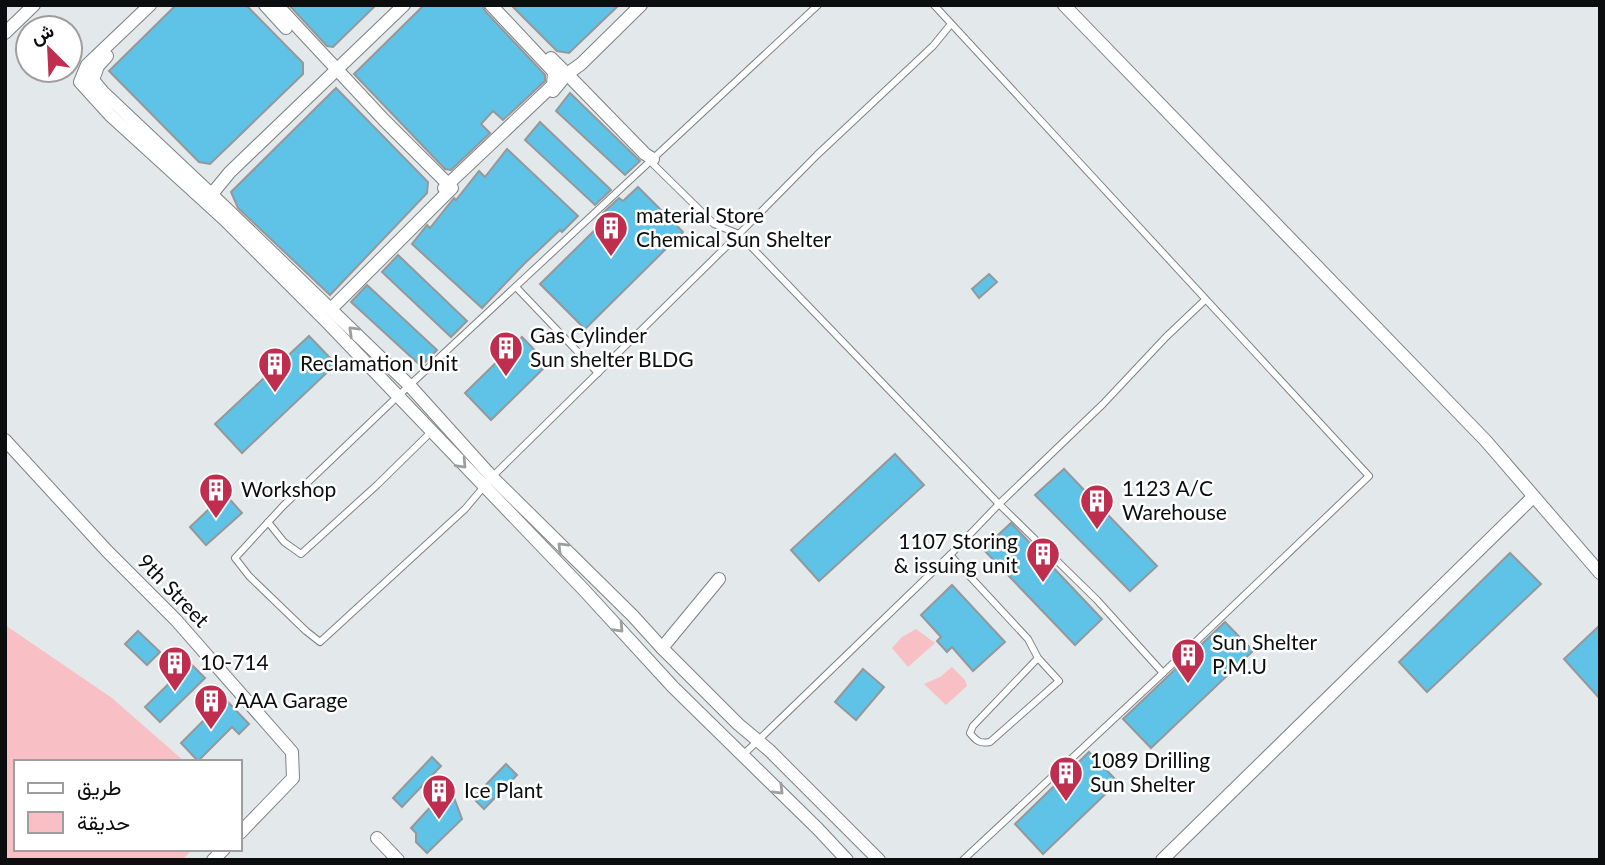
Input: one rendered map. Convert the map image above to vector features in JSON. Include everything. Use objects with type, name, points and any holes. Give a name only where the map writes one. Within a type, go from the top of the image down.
[{"type":"street","points":[[5,33],[34,5]]},
{"type":"street","points":[[149,5],[87,65],[80,82],[110,115],[207,197],[222,204],[410,386],[442,422],[488,482],[673,687],[847,860]]},
{"type":"street","points":[[160,5],[98,66],[93,80],[432,432],[633,617],[738,724],[758,739],[879,860]]},
{"type":"street","points":[[265,5],[337,75]]},
{"type":"street","points":[[277,5],[437,184],[446,189]]},
{"type":"street","points":[[222,204],[226,188],[404,5]]},
{"type":"street","points":[[207,197],[414,5]]},
{"type":"street","points":[[491,5],[554,72],[562,77]]},
{"type":"street","points":[[499,5],[562,77],[636,153],[650,162]]},
{"type":"street","points":[[328,307],[634,5]]},
{"type":"street","points":[[562,77],[582,64],[641,5]]},
{"type":"street","points":[[1064,5],[1476,432],[1600,573]]},
{"type":"street","name":"9th Street","points":[[5,440],[107,551],[176,620],[292,752],[293,778],[242,831]]},
{"type":"street","points":[[1162,860],[1534,497]]},
{"type":"street","points":[[662,648],[719,579]]},
{"type":"street","points":[[377,838],[398,860]]},
{"type":"lane","points":[[818,5],[398,396],[283,506],[234,558],[248,576],[306,631],[320,642],[465,509],[488,482],[817,155],[933,46],[951,24]]},
{"type":"lane","points":[[934,5],[1369,476],[1164,673],[963,860]]},
{"type":"lane","points":[[650,162],[714,223],[739,234],[999,504],[1097,600],[1164,673]]},
{"type":"lane","points":[[516,287],[598,373]]},
{"type":"lane","points":[[743,755],[950,555],[1205,300]]},
{"type":"lane","points":[[268,522],[284,542],[301,554],[442,422]]},
{"type":"lane","points":[[950,555],[1028,639],[1038,658],[1059,681],[990,742],[983,744],[976,741],[970,733],[973,726],[1038,658]]},
{"type":"green space","points":[[5,625],[112,698],[183,760],[14,760],[14,851],[191,851],[182,860],[5,860]]},
{"type":"green space","points":[[916,629],[935,643],[908,667],[892,648],[902,637]]},
{"type":"green space","points":[[952,667],[965,680],[967,686],[946,705],[924,684],[940,677]]},
{"type":"building","points":[[176,5],[246,5],[303,63],[303,74],[210,164],[199,162],[109,71]]},
{"type":"building","points":[[289,5],[376,5],[333,47],[327,46]]},
{"type":"building","points":[[424,5],[482,5],[545,75],[545,81],[503,120],[493,111],[481,124],[490,133],[451,170],[445,169],[354,74]]},
{"type":"building","points":[[511,5],[619,5],[569,53],[557,51]]},
{"type":"building","points":[[336,88],[428,182],[427,193],[330,295],[238,208],[231,192]]},
{"type":"building","points":[[570,93],[640,161],[625,175],[556,111]]},
{"type":"building","points":[[540,122],[611,190],[595,205],[525,140]]},
{"type":"building","points":[[507,149],[578,216],[524,264],[482,308],[412,244],[427,225],[430,228],[454,198],[456,200],[479,171],[485,177]]},
{"type":"building","name":"material Store Chemical Sun Shelter","points":[[638,187],[683,232],[585,329],[540,284],[608,217],[603,213],[619,198],[623,201]]},
{"type":"building","points":[[398,255],[467,321],[451,337],[382,272]]},
{"type":"building","points":[[989,274],[997,282],[979,298],[972,289]]},
{"type":"building","points":[[367,285],[437,350],[421,366],[351,302]]},
{"type":"building","name":"Reclamation Unit","points":[[309,336],[336,364],[242,453],[215,424]]},
{"type":"building","name":"Gas Cylinder Sun shelter BLDG","points":[[522,337],[548,364],[491,420],[465,393]]},
{"type":"building","points":[[895,454],[924,485],[819,581],[791,550]]},
{"type":"building","name":"1123 A/C Warehouse","points":[[1064,469],[1157,566],[1130,591],[1035,495]]},
{"type":"building","name":"Workshop","points":[[225,494],[242,513],[206,545],[190,527]]},
{"type":"building","name":"1107 Storing & issuing unit","points":[[1011,523],[1102,619],[1075,645],[983,549]]},
{"type":"building","points":[[1510,553],[1541,584],[1427,692],[1399,662]]},
{"type":"building","points":[[952,585],[1005,642],[973,671],[952,647],[947,652],[937,641],[941,637],[921,615]]},
{"type":"building","name":"Sun Shelter P.M.U","points":[[1225,622],[1253,651],[1151,748],[1123,719]]},
{"type":"building","points":[[1600,625],[1600,699],[1564,659]]},
{"type":"building","points":[[138,631],[160,652],[147,665],[125,644]]},
{"type":"building","name":"10-714","points":[[190,663],[205,678],[160,722],[145,707]]},
{"type":"building","points":[[863,669],[884,687],[856,720],[835,702]]},
{"type":"building","name":"AAA Garage","points":[[222,702],[228,702],[249,724],[239,734],[232,727],[199,760],[181,743]]},
{"type":"building","name":"1089 Drilling Sun Shelter","points":[[1089,752],[1118,782],[1043,854],[1015,824]]},
{"type":"building","points":[[432,757],[441,766],[402,807],[393,798]]},
{"type":"building","points":[[506,764],[517,775],[484,809],[473,798]]},
{"type":"building","name":"Ice Plant","points":[[447,789],[453,795],[462,819],[427,853],[416,842],[416,833],[411,828]]},
{"type":"place","name":"material Store Chemical Sun Shelter","points":[[611,258]]},
{"type":"place","name":"Gas Cylinder Sun shelter BLDG","points":[[506,378]]},
{"type":"place","name":"Reclamation Unit","points":[[275,394]]},
{"type":"place","name":"Workshop","points":[[216,520]]},
{"type":"place","name":"1123 A/C Warehouse","points":[[1097,531]]},
{"type":"place","name":"1107 Storing & issuing unit","points":[[1043,584]]},
{"type":"place","name":"Sun Shelter P.M.U","points":[[1188,685]]},
{"type":"place","name":"10-714","points":[[175,693]]},
{"type":"place","name":"AAA Garage","points":[[211,731]]},
{"type":"place","name":"1089 Drilling Sun Shelter","points":[[1066,803]]},
{"type":"place","name":"Ice Plant","points":[[439,821]]}]
